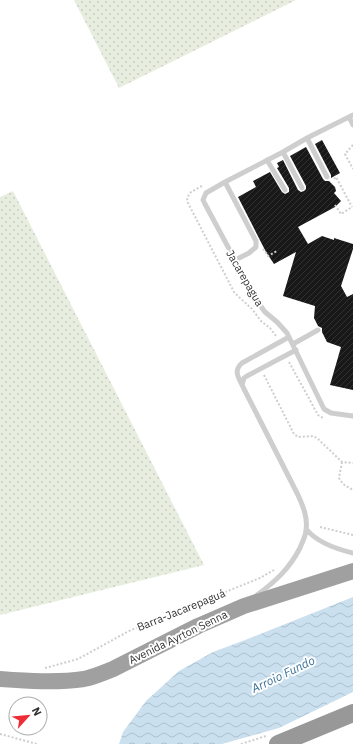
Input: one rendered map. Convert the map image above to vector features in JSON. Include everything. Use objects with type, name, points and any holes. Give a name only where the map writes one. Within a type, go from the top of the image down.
[{"type":"highway","name":"Avenida Ayrton Senna","points":[[0,679],[57,681],[84,679],[113,669],[198,626],[244,606],[353,571]]},
{"type":"highway","points":[[278,744],[353,713]]},
{"type":"lane","points":[[234,260],[249,254],[256,247],[256,241],[225,182],[351,116],[353,125]]},
{"type":"lane","points":[[307,138],[327,177]]},
{"type":"lane","points":[[283,152],[302,188]]},
{"type":"lane","points":[[267,160],[285,190]]},
{"type":"lane","name":"Jacarepagua","points":[[225,182],[206,193],[203,200],[234,260],[257,301],[265,312],[287,333],[324,409],[331,413],[353,416]]},
{"type":"lane","points":[[293,344],[318,330]]},
{"type":"lane","points":[[244,606],[272,584],[286,570],[305,537],[307,530],[304,511],[298,495],[236,371],[237,367],[242,363],[289,337]]},
{"type":"lane","points":[[242,385],[245,377],[296,350]]},
{"type":"lane","points":[[307,530],[318,540],[336,548],[353,553]]},
{"type":"path","points":[[353,145],[345,154],[353,169]]},
{"type":"path","points":[[327,177],[329,181],[336,177],[352,207],[340,214],[335,205]]},
{"type":"path","points":[[202,186],[191,192],[187,198],[188,204],[234,292],[252,309],[261,321],[270,328],[279,343]]},
{"type":"path","points":[[256,247],[265,251],[268,256],[277,251]]},
{"type":"path","points":[[260,368],[294,434],[298,437],[313,436],[342,462],[353,463]]},
{"type":"path","points":[[342,462],[339,478],[343,484],[353,490]]},
{"type":"path","points":[[320,527],[353,535]]},
{"type":"path","name":"Barra-Jacarepaguá","points":[[45,668],[78,659],[129,631],[260,578],[279,567]]},
{"type":"path","points":[[0,734],[37,744]]},
{"type":"path","points":[[241,744],[248,742]]},
{"type":"green space","points":[[74,0],[296,0],[119,88]]},
{"type":"green space","points":[[13,191],[204,565],[0,615],[0,197]]},
{"type":"water","name":"Arroio Fundo","points":[[353,597],[353,692],[279,728],[222,744],[119,744],[123,732],[146,701],[179,671],[213,652]]},
{"type":"building","points":[[322,140],[340,173],[331,178],[331,175],[315,144]]},
{"type":"building","points":[[306,147],[323,179],[325,181],[329,181],[335,187],[336,191],[334,193],[341,201],[335,207],[298,227],[308,244],[322,236],[353,244],[353,249],[341,286],[347,297],[353,294],[353,390],[330,385],[341,347],[327,342],[322,332],[322,328],[318,326],[314,318],[315,306],[283,296],[296,252],[274,264],[266,252],[238,197],[256,187],[253,181],[270,172],[282,192],[285,194],[289,192],[289,188],[277,168],[279,167],[277,163],[283,160],[298,190],[301,192],[304,191],[306,186],[290,156]]}]
